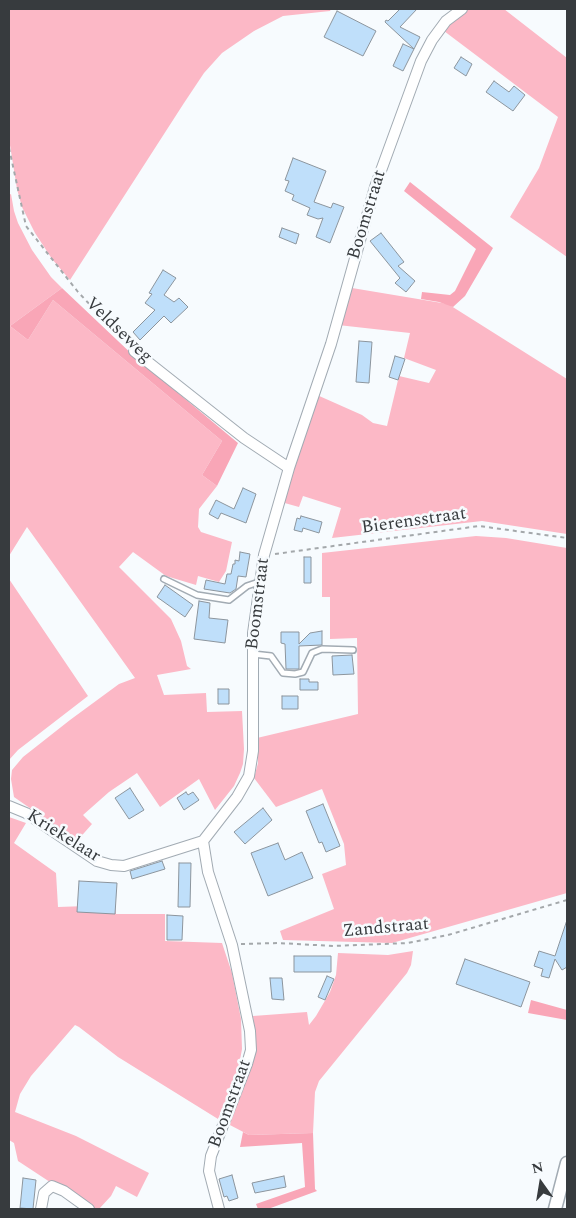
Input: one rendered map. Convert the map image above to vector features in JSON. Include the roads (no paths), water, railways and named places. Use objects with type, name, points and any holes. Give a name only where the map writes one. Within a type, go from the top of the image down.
[{"type":"street","name":"Boomstraat","points":[[220,1209],[209,1171],[212,1156],[251,1050],[250,1031],[232,945],[208,872],[203,841],[237,797],[249,776],[253,752],[253,633],[264,555],[289,468],[331,344],[375,187],[421,61],[432,40],[446,21],[462,9]]},
{"type":"street","name":"Veldseweg","points":[[134,351],[244,438],[289,468]]},
{"type":"street","name":"Kriekelaar","points":[[9,806],[26,813],[97,861],[111,865],[124,866],[203,841]]},
{"type":"street","points":[[555,1209],[567,1163]]},
{"type":"street","points":[[41,1209],[44,1193],[52,1186],[64,1191],[89,1209]]},
{"type":"lane","points":[[164,579],[197,595],[229,600],[247,586],[259,582]]},
{"type":"lane","points":[[253,654],[272,656],[283,673],[295,674],[303,672],[312,653],[322,649],[353,650]]}]
